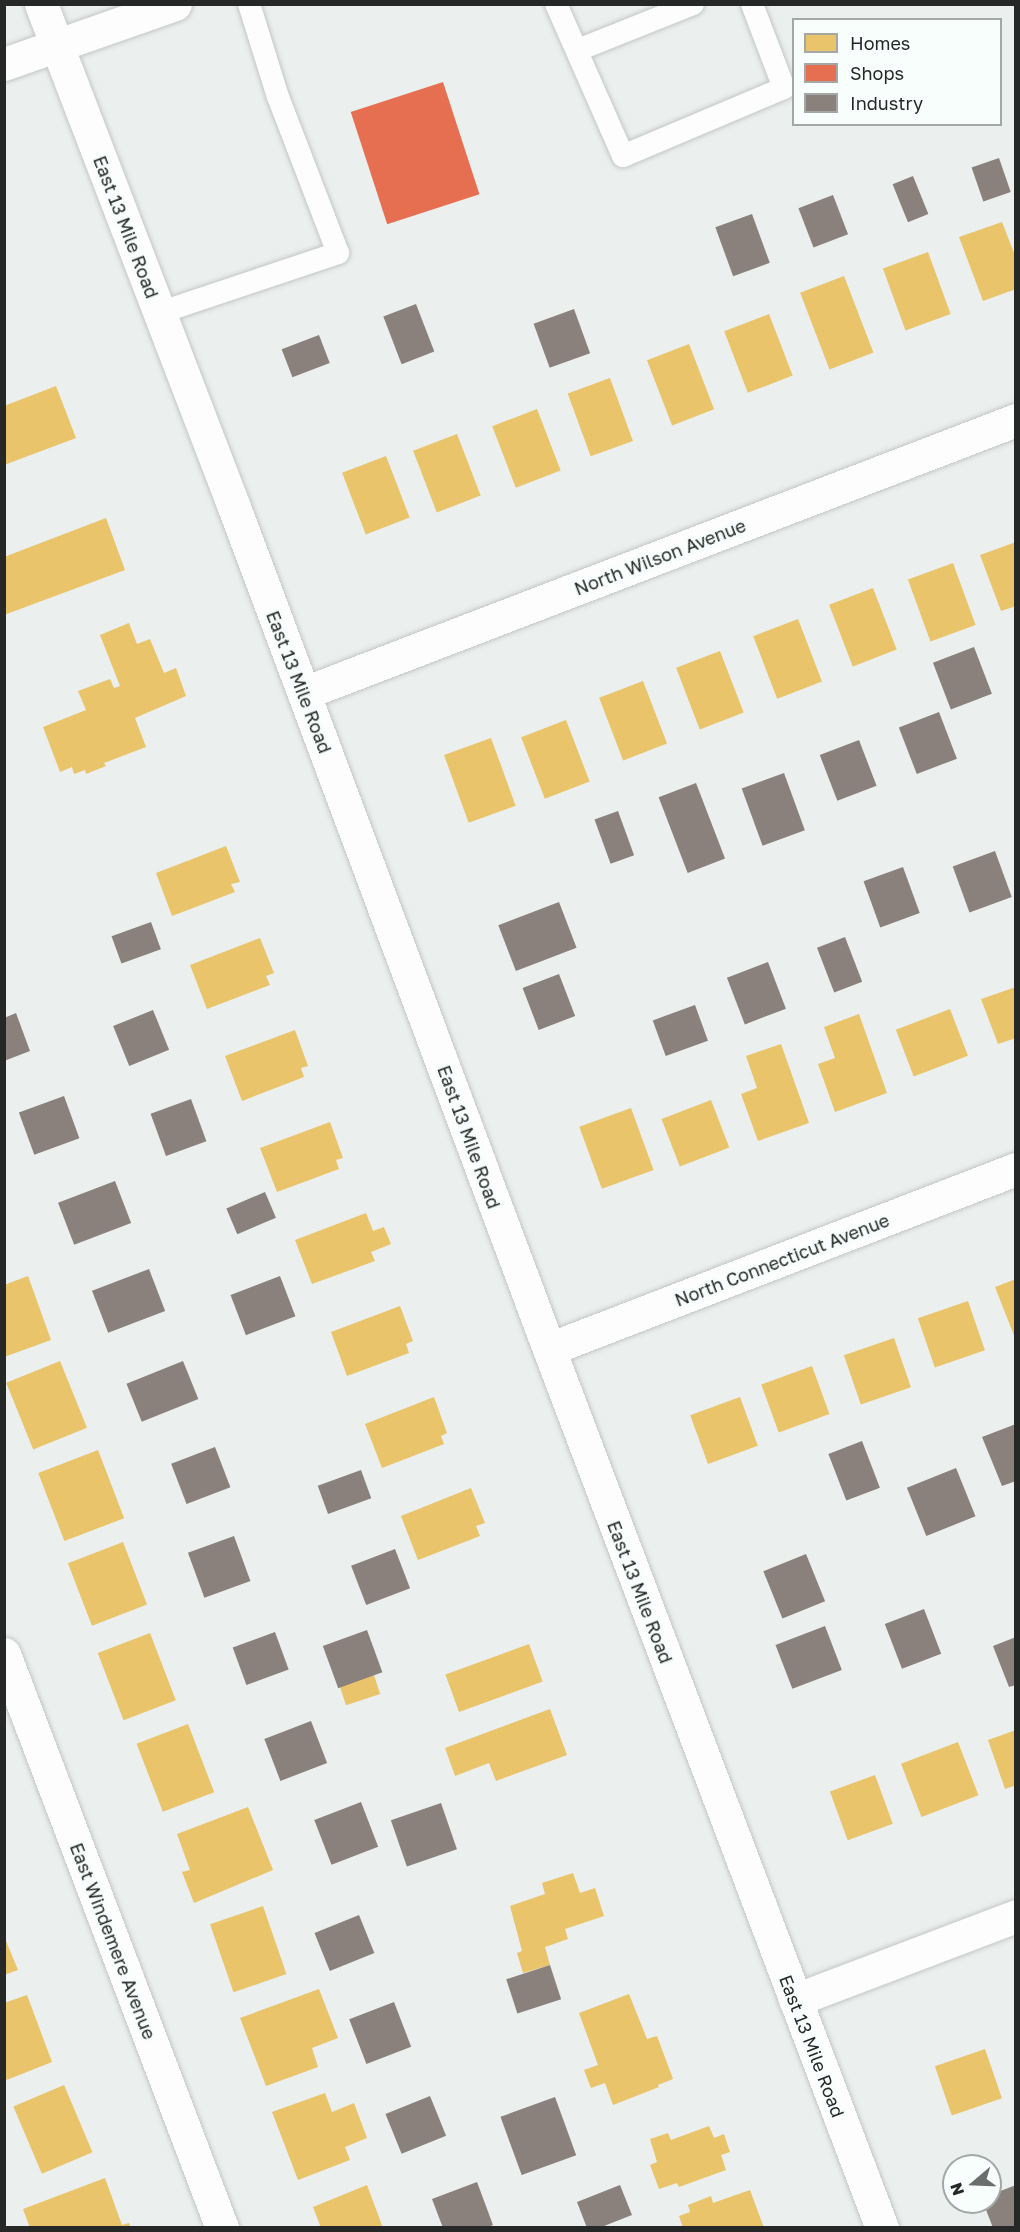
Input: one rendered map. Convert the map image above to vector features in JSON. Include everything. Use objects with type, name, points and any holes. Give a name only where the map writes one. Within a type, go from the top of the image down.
[{"type":"main road","name":"East 13 Mile Road","points":[[41,4],[304,693],[549,1349],[882,2228]]},
{"type":"main road","points":[[4,64],[175,4]]},
{"type":"main road","name":"North Wilson Avenue","points":[[304,693],[1016,420]]},
{"type":"main road","name":"North Connecticut Avenue","points":[[549,1349],[1016,1169]]},
{"type":"main road","name":"East Windemere Avenue","points":[[4,1654],[222,2228]]},
{"type":"main road","points":[[795,2000],[1016,1917]]},
{"type":"lane","points":[[159,313],[338,253],[278,97],[249,4]]},
{"type":"lane","points":[[556,4],[623,156],[784,88],[752,4]]},
{"type":"lane","points":[[578,50],[693,4]]},
{"type":"building: Homes","points":[[1002,222],[1016,258],[1016,289],[983,301],[959,237]]},
{"type":"building: Homes","points":[[928,252],[951,314],[905,330],[883,268]]},
{"type":"building: Homes","points":[[844,276],[873,353],[830,369],[800,293]]},
{"type":"building: Homes","points":[[769,314],[793,376],[748,393],[724,331]]},
{"type":"building: Homes","points":[[689,344],[714,409],[672,425],[647,360]]},
{"type":"building: Homes","points":[[610,378],[633,441],[591,456],[568,393]]},
{"type":"building: Homes","points":[[56,386],[76,438],[4,465],[4,406]]},
{"type":"building: Homes","points":[[537,409],[561,471],[516,488],[492,426]]},
{"type":"building: Homes","points":[[457,434],[481,496],[437,512],[413,451]]},
{"type":"building: Homes","points":[[386,456],[410,518],[366,534],[342,473]]},
{"type":"building: Homes","points":[[106,518],[125,570],[4,615],[4,557]]},
{"type":"building: Homes","points":[[1016,542],[1016,606],[1001,611],[980,555]]},
{"type":"building: Homes","points":[[953,563],[976,625],[930,641],[908,579]]},
{"type":"building: Homes","points":[[873,588],[897,650],[853,666],[829,605]]},
{"type":"building: Homes","points":[[798,619],[822,682],[777,699],[753,636]]},
{"type":"building: Homes","points":[[129,623],[137,644],[150,639],[164,673],[176,668],[186,696],[135,718],[146,747],[104,763],[106,766],[86,774],[85,770],[74,774],[72,767],[60,772],[43,727],[86,710],[78,691],[110,679],[114,688],[120,686],[100,635]]},
{"type":"building: Homes","points":[[720,651],[744,713],[700,729],[676,668]]},
{"type":"building: Homes","points":[[643,681],[667,744],[623,760],[599,698]]},
{"type":"building: Homes","points":[[566,720],[590,782],[545,799],[521,737]]},
{"type":"building: Homes","points":[[491,738],[516,806],[469,823],[444,755]]},
{"type":"building: Homes","points":[[226,846],[240,882],[231,884],[235,892],[172,916],[156,873]]},
{"type":"building: Homes","points":[[260,938],[274,973],[266,976],[270,985],[207,1009],[190,965]]},
{"type":"building: Homes","points":[[1016,987],[1016,1038],[998,1044],[981,999]]},
{"type":"building: Homes","points":[[950,1009],[968,1056],[914,1076],[896,1030]]},
{"type":"building: Homes","points":[[859,1014],[887,1093],[835,1112],[818,1064],[835,1058],[824,1027]]},
{"type":"building: Homes","points":[[295,1030],[308,1066],[301,1068],[304,1077],[242,1101],[225,1056]]},
{"type":"building: Homes","points":[[781,1044],[809,1123],[758,1141],[741,1094],[757,1088],[746,1056]]},
{"type":"building: Homes","points":[[711,1100],[729,1148],[680,1167],[662,1119]]},
{"type":"building: Homes","points":[[631,1108],[654,1170],[602,1189],[579,1127]]},
{"type":"building: Homes","points":[[330,1122],[343,1158],[336,1160],[339,1169],[277,1192],[260,1148]]},
{"type":"building: Homes","points":[[366,1213],[373,1231],[384,1227],[391,1244],[371,1252],[375,1261],[312,1284],[295,1240]]},
{"type":"building: Homes","points":[[28,1276],[51,1340],[4,1357],[4,1285]]},
{"type":"building: Homes","points":[[1016,1279],[1016,1338],[1015,1338],[995,1287]]},
{"type":"building: Homes","points":[[968,1301],[985,1350],[935,1367],[918,1318]]},
{"type":"building: Homes","points":[[400,1306],[413,1341],[406,1344],[409,1353],[347,1376],[331,1332]]},
{"type":"building: Homes","points":[[894,1338],[911,1387],[861,1404],[844,1355]]},
{"type":"building: Homes","points":[[60,1361],[87,1428],[33,1449],[6,1383]]},
{"type":"building: Homes","points":[[812,1366],[829,1414],[779,1432],[761,1384]]},
{"type":"building: Homes","points":[[434,1397],[447,1433],[441,1436],[444,1444],[382,1468],[365,1424]]},
{"type":"building: Homes","points":[[740,1397],[758,1446],[708,1464],[690,1415]]},
{"type":"building: Homes","points":[[98,1450],[124,1518],[64,1541],[38,1473]]},
{"type":"building: Homes","points":[[471,1488],[485,1523],[476,1526],[480,1536],[418,1560],[401,1516]]},
{"type":"building: Homes","points":[[123,1542],[147,1605],[92,1626],[68,1563]]},
{"type":"building: Homes","points":[[150,1633],[176,1700],[124,1720],[98,1653]]},
{"type":"building: Homes","points":[[529,1644],[543,1682],[459,1712],[445,1674]]},
{"type":"building: Homes","points":[[374,1675],[380,1694],[346,1705],[340,1686]]},
{"type":"building: Homes","points":[[550,1709],[567,1755],[496,1781],[489,1763],[455,1776],[445,1748]]},
{"type":"building: Homes","points":[[188,1724],[214,1792],[163,1812],[137,1744]]},
{"type":"building: Homes","points":[[1016,1730],[1016,1785],[1005,1789],[988,1740]]},
{"type":"building: Homes","points":[[958,1742],[978,1795],[921,1817],[901,1764]]},
{"type":"building: Homes","points":[[875,1775],[893,1824],[848,1840],[830,1791]]},
{"type":"building: Homes","points":[[248,1807],[273,1870],[194,1903],[182,1872],[190,1870],[177,1834]]},
{"type":"building: Homes","points":[[573,1873],[580,1893],[595,1888],[604,1916],[565,1929],[568,1939],[545,1947],[550,1965],[523,1973],[517,1953],[522,1951],[510,1906],[545,1894],[542,1883]]},
{"type":"building: Homes","points":[[263,1906],[286,1974],[233,1992],[210,1924]]},
{"type":"building: Homes","points":[[4,1936],[18,1970],[4,1975]]},
{"type":"building: Homes","points":[[319,1989],[338,2038],[312,2048],[318,2067],[266,2086],[240,2018]]},
{"type":"building: Homes","points":[[629,1994],[647,2039],[657,2036],[673,2079],[613,2105],[605,2083],[591,2088],[584,2070],[598,2065],[579,2013]]},
{"type":"building: Homes","points":[[27,1995],[52,2062],[4,2081],[4,2003]]},
{"type":"building: Homes","points":[[985,2049],[1002,2098],[952,2115],[935,2066]]},
{"type":"building: Homes","points":[[64,2085],[93,2152],[42,2174],[13,2106]]},
{"type":"building: Homes","points":[[325,2093],[332,2112],[354,2103],[367,2138],[345,2147],[350,2160],[298,2180],[272,2112]]},
{"type":"building: Homes","points":[[709,2126],[714,2138],[724,2134],[730,2152],[721,2155],[726,2170],[679,2187],[677,2183],[659,2189],[650,2165],[657,2162],[650,2139],[668,2133],[671,2140]]},
{"type":"building: Homes","points":[[105,2178],[122,2225],[129,2223],[131,2228],[30,2228],[23,2209]]},
{"type":"building: Homes","points":[[367,2185],[383,2228],[321,2228],[313,2207]]},
{"type":"building: Homes","points":[[750,2190],[764,2228],[683,2228],[679,2216],[690,2212],[688,2205],[711,2196],[713,2203]]},
{"type":"building: Shops","points":[[443,82],[479,194],[387,224],[351,112]]},
{"type":"building: Industry","points":[[999,158],[1011,192],[983,201],[972,167]]},
{"type":"building: Industry","points":[[913,176],[928,214],[908,222],[893,184]]},
{"type":"building: Industry","points":[[833,195],[848,234],[814,247],[798,208]]},
{"type":"building: Industry","points":[[752,214],[770,263],[733,276],[715,227]]},
{"type":"building: Industry","points":[[416,304],[434,352],[402,364],[383,317]]},
{"type":"building: Industry","points":[[574,309],[590,353],[550,368],[534,324]]},
{"type":"building: Industry","points":[[319,335],[330,363],[292,377],[282,349]]},
{"type":"building: Industry","points":[[974,647],[992,694],[951,709],[933,663]]},
{"type":"building: Industry","points":[[939,712],[957,759],[917,774],[899,727]]},
{"type":"building: Industry","points":[[859,740],[877,786],[837,801],[820,755]]},
{"type":"building: Industry","points":[[784,773],[805,830],[763,846],[742,788]]},
{"type":"building: Industry","points":[[696,783],[725,859],[688,873],[659,797]]},
{"type":"building: Industry","points":[[618,811],[634,855],[611,864],[595,820]]},
{"type":"building: Industry","points":[[995,851],[1012,897],[969,912],[953,866]]},
{"type":"building: Industry","points":[[903,867],[920,913],[880,927],[864,881]]},
{"type":"building: Industry","points":[[559,902],[577,948],[516,971],[498,925]]},
{"type":"building: Industry","points":[[151,922],[161,949],[121,964],[112,936]]},
{"type":"building: Industry","points":[[845,937],[862,982],[834,993],[817,948]]},
{"type":"building: Industry","points":[[768,962],[786,1009],[745,1024],[727,978]]},
{"type":"building: Industry","points":[[559,974],[575,1016],[539,1030],[523,988]]},
{"type":"building: Industry","points":[[695,1005],[708,1041],[666,1056],[653,1020]]},
{"type":"building: Industry","points":[[153,1010],[169,1050],[129,1066],[113,1026]]},
{"type":"building: Industry","points":[[16,1013],[30,1051],[4,1061],[4,1018]]},
{"type":"building: Industry","points":[[64,1096],[79,1138],[34,1155],[19,1112]]},
{"type":"building: Industry","points":[[191,1099],[206,1141],[166,1156],[151,1114]]},
{"type":"building: Industry","points":[[115,1181],[131,1223],[74,1245],[58,1203]]},
{"type":"building: Industry","points":[[265,1192],[276,1218],[237,1234],[226,1208]]},
{"type":"building: Industry","points":[[149,1269],[165,1311],[108,1333],[92,1291]]},
{"type":"building: Industry","points":[[280,1276],[295,1316],[246,1335],[231,1295]]},
{"type":"building: Industry","points":[[183,1361],[198,1399],[142,1422],[126,1384]]},
{"type":"building: Industry","points":[[1016,1424],[1016,1481],[1002,1486],[982,1437]]},
{"type":"building: Industry","points":[[862,1441],[880,1488],[846,1501],[828,1454]]},
{"type":"building: Industry","points":[[215,1447],[230,1487],[187,1504],[171,1464]]},
{"type":"building: Industry","points":[[956,1468],[975,1516],[926,1536],[907,1488]]},
{"type":"building: Industry","points":[[361,1470],[371,1498],[328,1514],[318,1486]]},
{"type":"building: Industry","points":[[234,1536],[250,1581],[204,1598],[188,1553]]},
{"type":"building: Industry","points":[[395,1549],[410,1588],[366,1605],[351,1566]]},
{"type":"building: Industry","points":[[806,1554],[825,1601],[782,1619],[763,1571]]},
{"type":"building: Industry","points":[[924,1609],[941,1654],[902,1669],[885,1624]]},
{"type":"building: Industry","points":[[825,1626],[842,1670],[792,1689],[776,1645]]},
{"type":"building: Industry","points":[[367,1630],[382,1672],[338,1688],[323,1646]]},
{"type":"building: Industry","points":[[275,1632],[289,1670],[246,1685],[233,1647]]},
{"type":"building: Industry","points":[[1016,1637],[1016,1685],[1009,1687],[993,1646]]},
{"type":"building: Industry","points":[[311,1721],[327,1763],[280,1781],[264,1739]]},
{"type":"building: Industry","points":[[361,1802],[378,1847],[332,1865],[314,1820]]},
{"type":"building: Industry","points":[[441,1803],[457,1849],[407,1867],[391,1820]]},
{"type":"building: Industry","points":[[359,1915],[374,1953],[330,1971],[314,1933]]},
{"type":"building: Industry","points":[[550,1965],[561,1999],[517,2013],[506,1979]]},
{"type":"building: Industry","points":[[394,2002],[411,2047],[366,2064],[349,2019]]},
{"type":"building: Industry","points":[[430,2096],[446,2136],[402,2154],[385,2114]]},
{"type":"building: Industry","points":[[555,2097],[576,2155],[522,2175],[500,2117]]},
{"type":"building: Industry","points":[[477,2182],[493,2225],[486,2228],[443,2228],[432,2199]]},
{"type":"building: Industry","points":[[620,2185],[632,2215],[599,2228],[587,2228],[577,2202]]},
{"type":"building: Industry","points":[[1016,2185],[1016,2228],[993,2228],[988,2214],[1002,2214],[1002,2190]]}]
